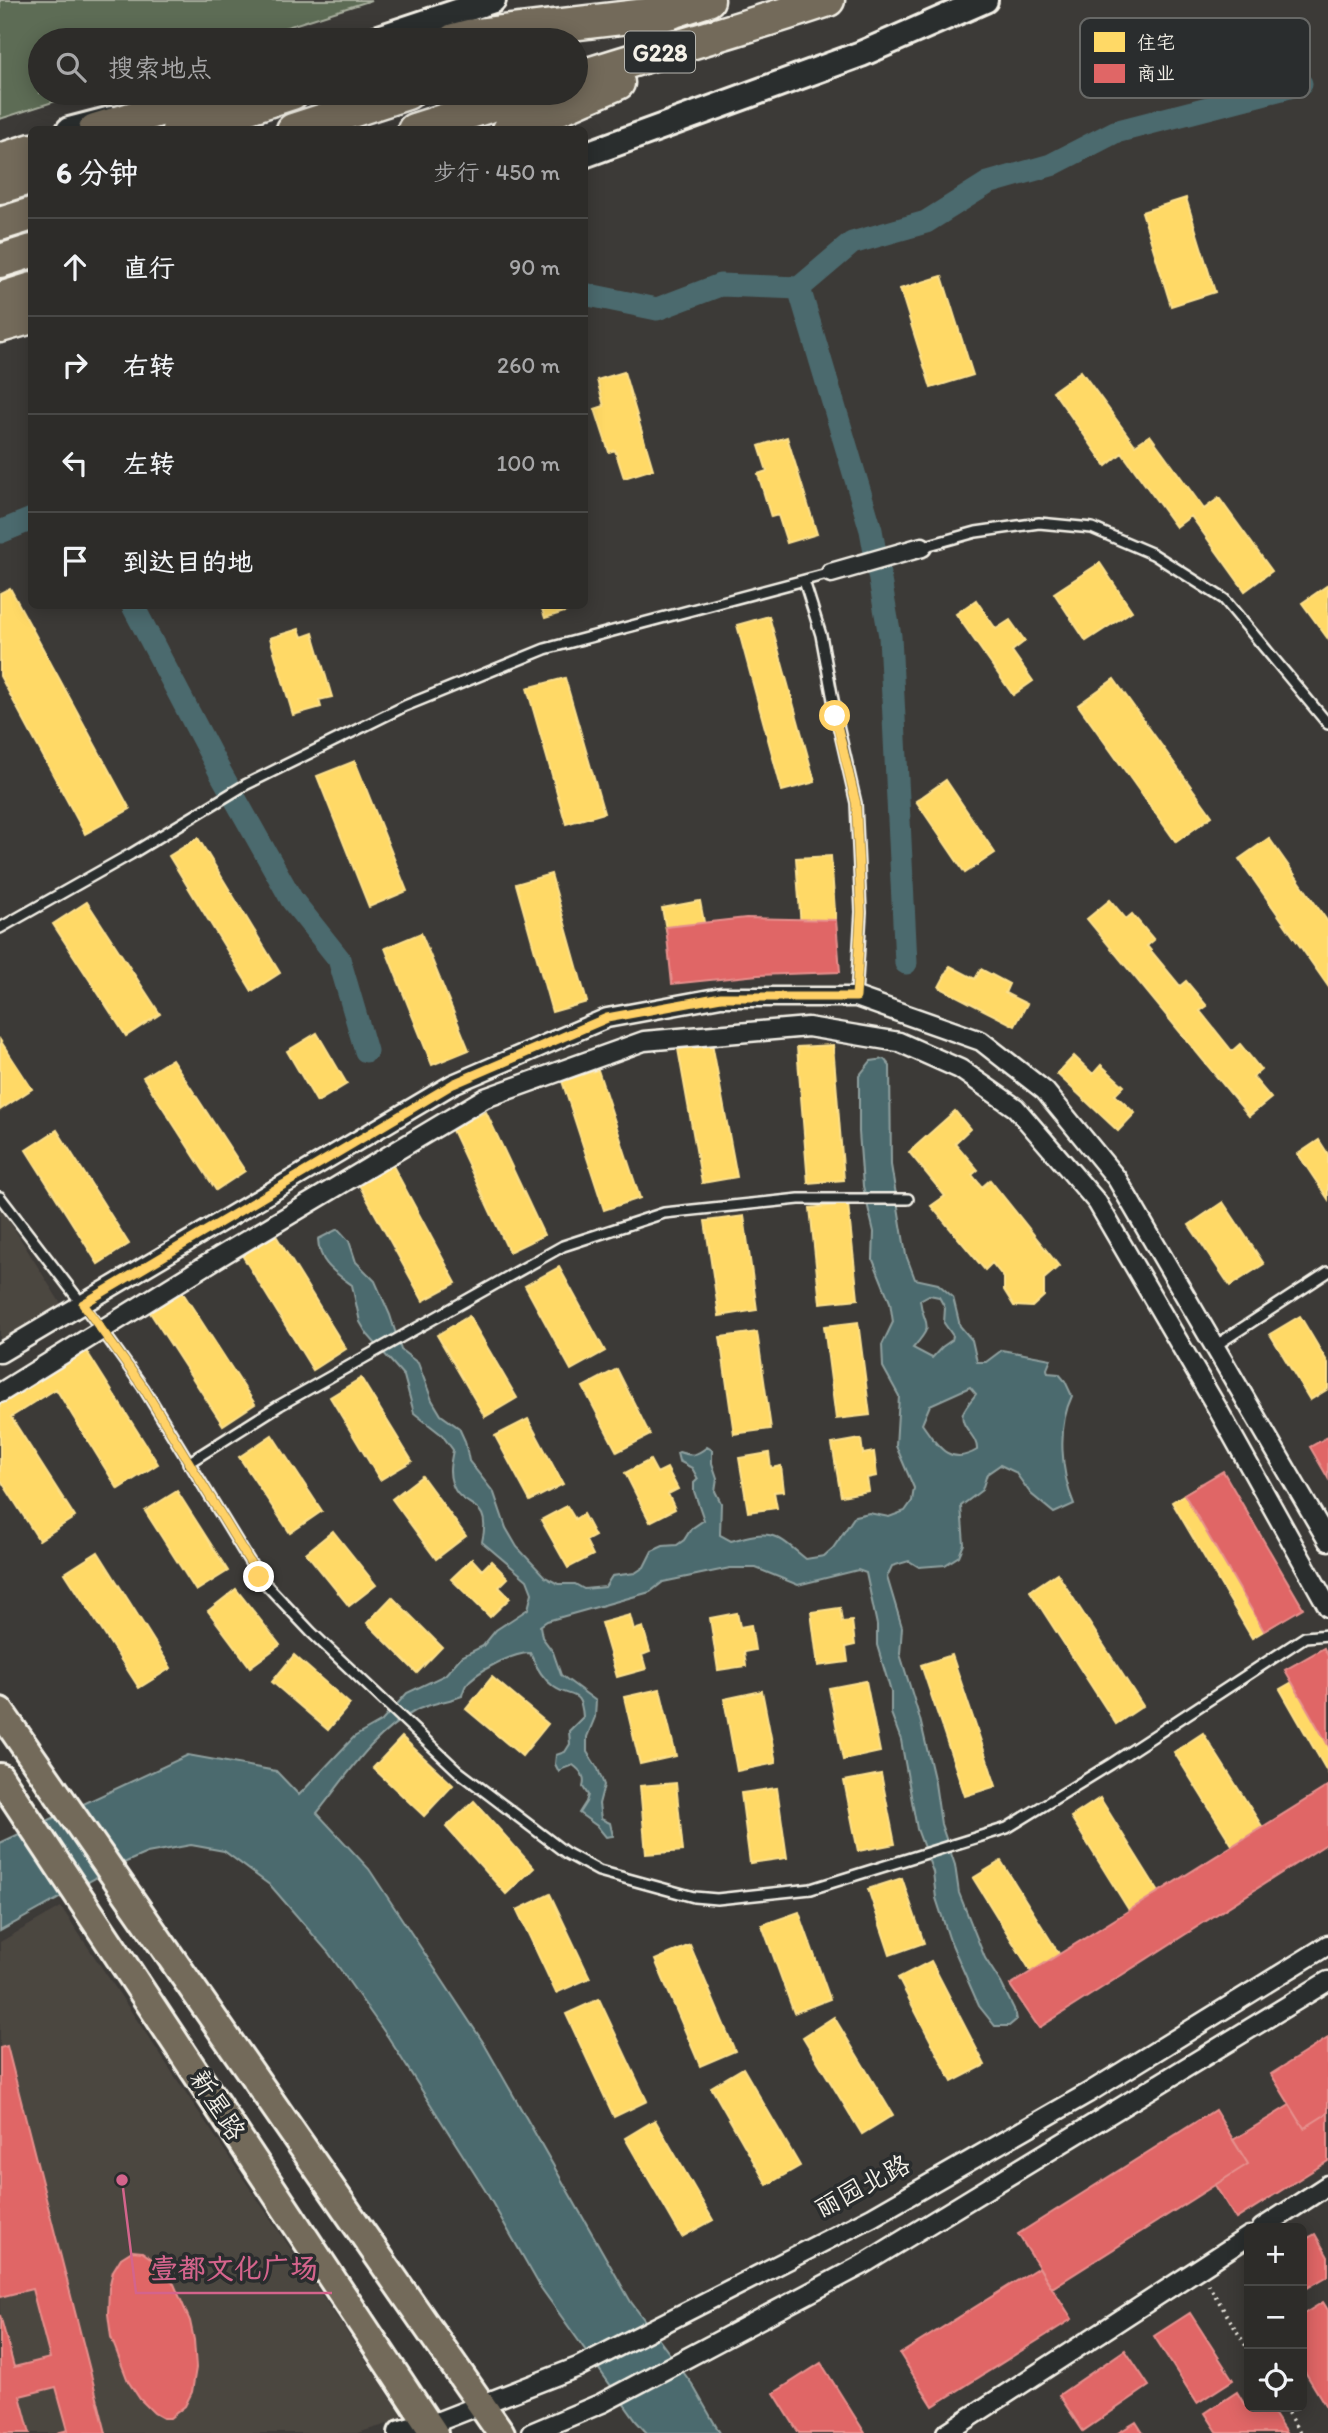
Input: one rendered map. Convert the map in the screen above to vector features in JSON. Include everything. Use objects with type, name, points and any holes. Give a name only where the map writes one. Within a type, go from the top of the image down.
[{"type":"highway","name":"G228","points":[[588,35],[708,0]]},
{"type":"highway","name":"G228","points":[[588,74],[699,39],[745,29],[828,0]]},
{"type":"highway","points":[[537,28],[672,12]]},
{"type":"highway","points":[[588,96],[745,29]]},
{"type":"highway","points":[[108,126],[175,105]]},
{"type":"highway","points":[[190,126],[255,105]]},
{"type":"highway","points":[[305,126],[370,105]]},
{"type":"highway","points":[[427,126],[492,105]]},
{"type":"highway","points":[[518,126],[567,105]]},
{"type":"highway","points":[[0,160],[28,151]]},
{"type":"highway","points":[[0,187],[28,178]]},
{"type":"highway","points":[[0,224],[28,215]]},
{"type":"highway","points":[[0,261],[28,252]]},
{"type":"highway","points":[[0,299],[28,290]]},
{"type":"highway","points":[[0,326],[28,318]]},
{"type":"main road","points":[[409,28],[493,0]]},
{"type":"main road","points":[[588,154],[861,54],[985,0]]},
{"type":"main road","points":[[85,126],[167,105]]},
{"type":"main road","points":[[0,147],[28,140]]},
{"type":"main road","name":"新星路","points":[[0,1710],[501,2433]]},
{"type":"main road","name":"新星路","points":[[0,1777],[432,2429]]},
{"type":"main road","name":"丽园北路","points":[[401,2433],[432,2429]]},
{"type":"street","points":[[831,573],[922,547]]},
{"type":"street","points":[[0,1353],[453,1084],[607,1018],[721,997],[856,997],[981,1041],[1045,1091],[1117,1179],[1328,1541]]},
{"type":"street","points":[[0,1393],[485,1098],[644,1041],[808,1027],[899,1042],[960,1069],[1016,1108],[1097,1202],[1216,1406],[1328,1607]]},
{"type":"street","name":"丽园北路","points":[[432,2429],[578,2367],[872,2217],[1088,2093],[1328,1945]]},
{"type":"street","points":[[531,2433],[602,2403],[862,2265],[1328,1981]]},
{"type":"street","points":[[1270,2223],[1328,2186]]},
{"type":"street","points":[[946,2433],[1244,2239]]},
{"type":"lane","points":[[922,547],[976,532],[1038,523],[1092,528],[1153,554],[1224,599],[1328,724]]},
{"type":"lane","points":[[0,928],[245,785],[405,706],[545,649],[831,573]]},
{"type":"lane","points":[[804,581],[821,635],[835,716],[856,803],[861,912],[856,997]]},
{"type":"lane","points":[[0,1197],[102,1329],[143,1387],[259,1577],[311,1632],[458,1772],[566,1853],[599,1871],[694,1898],[717,1899],[811,1889],[1007,1828],[1111,1764],[1305,1637],[1328,1635]]},
{"type":"lane","points":[[188,1463],[280,1405],[563,1246],[664,1213],[799,1199],[908,1199]]},
{"type":"lane","points":[[1215,1346],[1328,1272]]},
{"type":"path","points":[[1199,2269],[1248,2349]]},
{"type":"path","points":[[1287,2412],[1300,2433]]},
{"type":"shaded area","points":[[0,1206],[61,1304],[0,1342]]},
{"type":"shaded area","points":[[61,1907],[405,2419],[357,2433],[0,2433],[0,1942]]},
{"type":"green space","points":[[0,0],[372,0],[284,28],[28,28],[28,105],[44,105],[0,119]]},
{"type":"water","points":[[884,1059],[890,1066],[891,1165],[906,1255],[915,1279],[938,1284],[953,1297],[960,1326],[972,1340],[977,1362],[986,1362],[1002,1350],[1051,1359],[1048,1373],[1059,1374],[1072,1396],[1064,1422],[1062,1450],[1066,1478],[1074,1504],[1054,1513],[1031,1494],[1015,1472],[1000,1465],[987,1474],[982,1490],[961,1506],[964,1544],[959,1556],[945,1565],[919,1567],[909,1561],[892,1566],[887,1577],[902,1627],[900,1654],[920,1719],[935,1783],[941,1824],[955,1865],[959,1893],[985,1958],[1014,2009],[1016,2020],[1009,2026],[995,2026],[979,2006],[949,1938],[936,1898],[933,1872],[917,1829],[901,1740],[891,1713],[891,1692],[877,1645],[877,1625],[866,1573],[858,1570],[798,1585],[756,1568],[730,1568],[663,1582],[650,1592],[547,1621],[540,1626],[542,1637],[553,1652],[561,1675],[596,1701],[595,1717],[587,1737],[587,1752],[604,1785],[599,1804],[601,1819],[610,1823],[613,1836],[606,1837],[597,1826],[579,1813],[588,1795],[580,1772],[573,1765],[559,1772],[555,1764],[556,1755],[565,1752],[570,1744],[569,1731],[583,1717],[580,1702],[550,1684],[530,1653],[505,1659],[486,1669],[466,1685],[462,1696],[421,1708],[399,1721],[372,1744],[317,1813],[369,1869],[483,2042],[631,2302],[692,2384],[720,2433],[647,2433],[541,2288],[485,2190],[388,2037],[328,1952],[271,1886],[224,1851],[191,1845],[147,1853],[119,1865],[0,1931],[0,1843],[188,1755],[276,1771],[299,1795],[354,1737],[382,1721],[407,1693],[445,1675],[461,1657],[483,1646],[496,1630],[528,1609],[532,1593],[527,1580],[482,1542],[484,1527],[480,1511],[456,1492],[450,1471],[453,1450],[442,1435],[414,1413],[404,1376],[367,1334],[360,1322],[352,1285],[324,1261],[318,1239],[338,1229],[349,1241],[356,1262],[375,1281],[401,1350],[418,1363],[432,1400],[441,1415],[459,1428],[469,1461],[494,1493],[506,1528],[517,1547],[545,1577],[558,1584],[575,1584],[584,1589],[605,1587],[612,1576],[635,1573],[644,1567],[652,1551],[663,1546],[677,1545],[691,1529],[704,1520],[694,1491],[694,1483],[698,1479],[692,1468],[679,1461],[679,1452],[693,1454],[707,1447],[712,1450],[712,1463],[717,1478],[715,1491],[721,1503],[720,1535],[731,1541],[756,1535],[772,1536],[806,1559],[824,1556],[833,1548],[855,1516],[869,1513],[889,1517],[905,1511],[912,1501],[914,1488],[896,1446],[899,1396],[883,1367],[882,1345],[893,1322],[890,1302],[873,1260],[874,1232],[863,1186],[859,1076],[871,1061]],"holes":[[[929,1295],[939,1297],[945,1308],[944,1323],[953,1336],[932,1358],[913,1348],[927,1328],[920,1300]],[[970,1387],[976,1394],[965,1408],[962,1418],[975,1440],[977,1450],[967,1455],[951,1455],[939,1446],[922,1424],[930,1405]]]},
{"type":"building: 住宅","points":[[1186,198],[1215,292],[1171,306],[1142,212]]},
{"type":"building: 住宅","points":[[942,276],[973,375],[931,388],[900,289]]},
{"type":"building: 住宅","points":[[1081,371],[1135,445],[1150,435],[1204,509],[1219,498],[1272,571],[1245,591],[1191,516],[1176,527],[1122,453],[1106,466],[1053,391]]},
{"type":"building: 住宅","points":[[624,372],[653,469],[624,478],[615,450],[609,452],[595,409],[604,406],[597,380]]},
{"type":"building: 住宅","points":[[787,437],[817,534],[787,543],[778,515],[771,517],[758,474],[767,471],[759,446]]},
{"type":"building: 住宅","points":[[1100,563],[1132,611],[1086,641],[1054,593]]},
{"type":"building: 住宅","points":[[1328,585],[1328,639],[1302,603]]},
{"type":"building: 住宅","points":[[10,588],[130,809],[85,834],[0,676],[0,593]]},
{"type":"building: 住宅","points":[[976,600],[996,629],[1010,620],[1025,641],[1012,651],[1033,681],[1013,695],[956,614]]},
{"type":"building: 住宅","points":[[542,609],[574,609],[545,618]]},
{"type":"building: 住宅","points":[[769,616],[815,782],[782,791],[737,625]]},
{"type":"building: 住宅","points":[[299,629],[302,637],[313,633],[332,697],[319,700],[321,707],[293,715],[270,638]]},
{"type":"building: 住宅","points":[[565,678],[604,813],[566,824],[527,688]]},
{"type":"building: 住宅","points":[[1114,679],[1212,816],[1176,842],[1078,705]]},
{"type":"building: 住宅","points":[[355,761],[407,891],[369,907],[317,776]]},
{"type":"building: 住宅","points":[[946,780],[995,853],[965,873],[916,801]]},
{"type":"building: 住宅","points":[[198,838],[280,973],[252,991],[169,856]]},
{"type":"building: 住宅","points":[[1269,838],[1328,922],[1328,986],[1239,859]]},
{"type":"building: 住宅","points":[[831,856],[839,967],[804,969],[796,858]]},
{"type":"building: 住宅","points":[[551,874],[587,1002],[552,1012],[516,884]]},
{"type":"building: 住宅","points":[[1110,900],[1126,919],[1132,914],[1154,940],[1147,946],[1180,986],[1186,981],[1207,1006],[1200,1011],[1232,1051],[1240,1044],[1261,1070],[1253,1077],[1271,1098],[1249,1116],[1087,919]]},
{"type":"building: 住宅","points":[[700,901],[713,970],[675,977],[662,908]]},
{"type":"building: 住宅","points":[[87,902],[160,1014],[126,1036],[53,924]]},
{"type":"building: 住宅","points":[[421,933],[469,1050],[432,1065],[385,948]]},
{"type":"building: 住宅","points":[[950,966],[975,979],[981,969],[1009,984],[1005,993],[1027,1004],[1015,1026],[939,987]]},
{"type":"building: 住宅","points":[[317,1033],[347,1084],[317,1102],[287,1051]]},
{"type":"building: 住宅","points":[[0,1040],[32,1089],[0,1110]]},
{"type":"building: 住宅","points":[[712,1043],[737,1177],[702,1183],[678,1049]]},
{"type":"building: 住宅","points":[[833,1045],[844,1180],[808,1183],[797,1047]]},
{"type":"building: 住宅","points":[[1074,1056],[1093,1074],[1101,1065],[1124,1086],[1115,1095],[1135,1113],[1118,1131],[1057,1074]]},
{"type":"building: 住宅","points":[[172,1059],[245,1171],[216,1190],[143,1077]]},
{"type":"building: 住宅","points":[[598,1070],[640,1198],[604,1210],[562,1081]]},
{"type":"building: 住宅","points":[[955,1111],[970,1129],[955,1143],[978,1170],[972,1175],[982,1187],[990,1180],[1059,1266],[1044,1279],[1044,1296],[1032,1307],[1014,1306],[1004,1290],[1004,1278],[992,1263],[985,1270],[931,1206],[945,1196],[909,1152]]},
{"type":"building: 住宅","points":[[486,1112],[544,1235],[509,1252],[451,1128]]},
{"type":"building: 住宅","points":[[57,1130],[129,1244],[98,1264],[26,1150]]},
{"type":"building: 住宅","points":[[1319,1140],[1328,1154],[1328,1199],[1298,1154]]},
{"type":"building: 住宅","points":[[392,1164],[456,1283],[423,1301],[358,1183]]},
{"type":"building: 住宅","points":[[1223,1202],[1264,1264],[1230,1286],[1189,1225]]},
{"type":"building: 住宅","points":[[848,1204],[858,1299],[820,1303],[810,1208]]},
{"type":"building: 住宅","points":[[744,1216],[757,1310],[719,1316],[705,1221]]},
{"type":"building: 住宅","points":[[275,1234],[346,1349],[313,1370],[242,1255]]},
{"type":"building: 住宅","points":[[559,1267],[605,1351],[571,1370],[525,1286]]},
{"type":"building: 住宅","points":[[181,1290],[255,1404],[223,1425],[149,1311]]},
{"type":"building: 住宅","points":[[469,1316],[517,1398],[485,1417],[437,1335]]},
{"type":"building: 住宅","points":[[1300,1316],[1328,1363],[1328,1389],[1310,1400],[1270,1334]]},
{"type":"building: 住宅","points":[[858,1322],[870,1415],[836,1419],[824,1326]]},
{"type":"building: 住宅","points":[[757,1332],[771,1429],[734,1434],[720,1337]]},
{"type":"building: 住宅","points":[[84,1347],[158,1464],[118,1489],[56,1389],[11,1417],[75,1517],[39,1540],[0,1479],[0,1400]]},
{"type":"building: 住宅","points":[[617,1369],[650,1435],[617,1452],[583,1387]]},
{"type":"building: 住宅","points":[[361,1378],[412,1461],[380,1480],[330,1397]]},
{"type":"building: 住宅","points":[[528,1419],[563,1484],[530,1501],[495,1436]]},
{"type":"building: 住宅","points":[[272,1435],[322,1511],[290,1533],[239,1457]]},
{"type":"building: 住宅","points":[[861,1439],[863,1454],[874,1452],[877,1476],[867,1478],[869,1491],[841,1496],[832,1444]]},
{"type":"building: 住宅","points":[[769,1453],[771,1468],[781,1466],[784,1491],[774,1492],[777,1508],[748,1512],[739,1458]]},
{"type":"building: 住宅","points":[[650,1460],[657,1473],[667,1468],[678,1489],[668,1494],[675,1509],[650,1522],[625,1473]]},
{"type":"building: 住宅","points":[[422,1476],[466,1536],[436,1559],[392,1499]]},
{"type":"building: 住宅","points":[[1201,1484],[1282,1620],[1252,1638],[1172,1502]]},
{"type":"building: 住宅","points":[[177,1491],[228,1571],[196,1591],[145,1511]]},
{"type":"building: 住宅","points":[[567,1506],[575,1519],[583,1514],[595,1536],[586,1541],[593,1555],[568,1568],[541,1520]]},
{"type":"building: 住宅","points":[[333,1531],[376,1585],[349,1606],[306,1553]]},
{"type":"building: 住宅","points":[[98,1552],[171,1668],[139,1688],[65,1573]]},
{"type":"building: 住宅","points":[[472,1559],[482,1570],[491,1561],[508,1578],[499,1587],[510,1598],[490,1617],[451,1579]]},
{"type":"building: 住宅","points":[[1057,1573],[1143,1706],[1116,1724],[1030,1591]]},
{"type":"building: 住宅","points":[[236,1589],[280,1645],[250,1667],[208,1611]]},
{"type":"building: 住宅","points":[[392,1597],[442,1647],[417,1673],[367,1623]]},
{"type":"building: 住宅","points":[[840,1608],[842,1622],[852,1621],[855,1645],[846,1647],[848,1662],[818,1666],[811,1612]]},
{"type":"building: 住宅","points":[[737,1613],[740,1627],[751,1625],[755,1650],[744,1652],[746,1666],[718,1670],[710,1618]]},
{"type":"building: 住宅","points":[[630,1615],[634,1630],[643,1627],[650,1652],[642,1655],[646,1669],[617,1677],[601,1623]]},
{"type":"building: 住宅","points":[[294,1655],[350,1704],[328,1730],[272,1682]]},
{"type":"building: 住宅","points":[[952,1655],[996,1786],[965,1796],[921,1665]]},
{"type":"building: 住宅","points":[[1308,1673],[1328,1708],[1328,1773],[1280,1689]]},
{"type":"building: 住宅","points":[[492,1677],[548,1724],[522,1756],[466,1709]]},
{"type":"building: 住宅","points":[[866,1681],[880,1752],[843,1760],[829,1688]]},
{"type":"building: 住宅","points":[[660,1689],[676,1756],[640,1764],[624,1697]]},
{"type":"building: 住宅","points":[[762,1691],[776,1763],[737,1771],[724,1699]]},
{"type":"building: 住宅","points":[[1203,1733],[1279,1853],[1249,1872],[1174,1752]]},
{"type":"building: 住宅","points":[[402,1737],[453,1785],[424,1816],[373,1768]]},
{"type":"building: 住宅","points":[[881,1774],[895,1844],[858,1851],[844,1781]]},
{"type":"building: 住宅","points":[[676,1783],[683,1851],[646,1854],[640,1786]]},
{"type":"building: 住宅","points":[[777,1788],[787,1858],[750,1863],[741,1793]]},
{"type":"building: 住宅","points":[[1100,1798],[1175,1918],[1145,1936],[1071,1817]]},
{"type":"building: 住宅","points":[[474,1801],[534,1868],[506,1894],[446,1827]]},
{"type":"building: 住宅","points":[[1001,1861],[1076,1981],[1048,1999],[973,1878]]},
{"type":"building: 住宅","points":[[902,1878],[924,1943],[890,1955],[868,1889]]},
{"type":"building: 住宅","points":[[550,1894],[590,1978],[556,1993],[517,1910]]},
{"type":"building: 住宅","points":[[799,1912],[830,1999],[794,2013],[762,1925]]},
{"type":"building: 住宅","points":[[690,1945],[735,2051],[700,2066],[655,1960]]},
{"type":"building: 住宅","points":[[931,1961],[985,2065],[952,2082],[898,1978]]},
{"type":"building: 住宅","points":[[599,1999],[647,2101],[614,2117],[566,2014]]},
{"type":"building: 住宅","points":[[834,2017],[893,2115],[862,2134],[803,2037]]},
{"type":"building: 住宅","points":[[743,2068],[800,2166],[767,2185],[711,2087]]},
{"type":"building: 住宅","points":[[655,2120],[713,2220],[682,2237],[625,2138]]},
{"type":"building: 商业","points":[[746,918],[836,920],[840,972],[758,975],[672,984],[666,927]]},
{"type":"building: 商业","points":[[1328,1437],[1328,1478],[1310,1447]]},
{"type":"building: 商业","points":[[1223,1471],[1303,1608],[1264,1631],[1184,1494]]},
{"type":"building: 商业","points":[[1324,1648],[1328,1656],[1328,1745],[1285,1670]]},
{"type":"building: 商业","points":[[1328,1786],[1328,1843],[1039,2028],[1010,1985]]},
{"type":"building: 商业","points":[[1328,2038],[1328,2113],[1304,2128],[1271,2074]]},
{"type":"building: 商业","points":[[7,2046],[106,2433],[57,2433],[68,2430],[56,2387],[20,2396],[30,2433],[0,2433],[0,2315],[14,2367],[50,2358],[32,2289],[0,2297],[0,2048]]},
{"type":"building: 商业","points":[[1290,2105],[1304,2128],[1328,2113],[1328,2161],[1236,2219],[1215,2185],[1248,2164],[1233,2140]]},
{"type":"building: 商业","points":[[1215,2110],[1248,2164],[1052,2288],[1018,2234]]},
{"type":"building: 商业","points":[[1315,2234],[1328,2257],[1328,2276],[1307,2288],[1307,2286],[1307,2238]]},
{"type":"building: 商业","points":[[132,2251],[142,2252],[152,2259],[174,2284],[190,2321],[196,2368],[192,2392],[185,2406],[170,2418],[154,2413],[140,2399],[128,2381],[111,2337],[108,2314],[113,2271],[121,2258]]},
{"type":"building: 商业","points":[[1039,2267],[1072,2319],[933,2406],[900,2354]]},
{"type":"building: 商业","points":[[1323,2302],[1328,2310],[1328,2410],[1307,2375],[1307,2312]]},
{"type":"building: 商业","points":[[1190,2313],[1233,2380],[1197,2403],[1154,2336]]},
{"type":"building: 商业","points":[[1125,2350],[1149,2386],[1083,2431],[1059,2395]]},
{"type":"building: 商业","points":[[821,2363],[865,2433],[799,2433],[774,2393]]},
{"type":"building: 商业","points":[[1237,2392],[1244,2404],[1244,2412],[1272,2412],[1286,2433],[1218,2433],[1205,2413]]},
{"type":"building: 商业","points":[[1136,2422],[1143,2433],[1118,2433]]},
{"type":"waterway","points":[[588,295],[657,309],[720,285],[799,288],[852,243],[926,222],[988,183],[1051,165],[1115,132],[1247,98]]},
{"type":"waterway","points":[[799,288],[871,530],[890,636],[906,963]]},
{"type":"waterway","points":[[0,532],[28,521]]},
{"type":"waterway","points":[[135,609],[219,770],[292,900],[339,959],[366,1051]]},
{"type":"place","name":"壹都文化广场","points":[[122,2180]]},
{"type":"route","points":[[259,1577],[143,1387],[83,1304],[453,1084],[607,1018],[721,997],[856,997],[861,912],[856,803],[835,716]]}]
